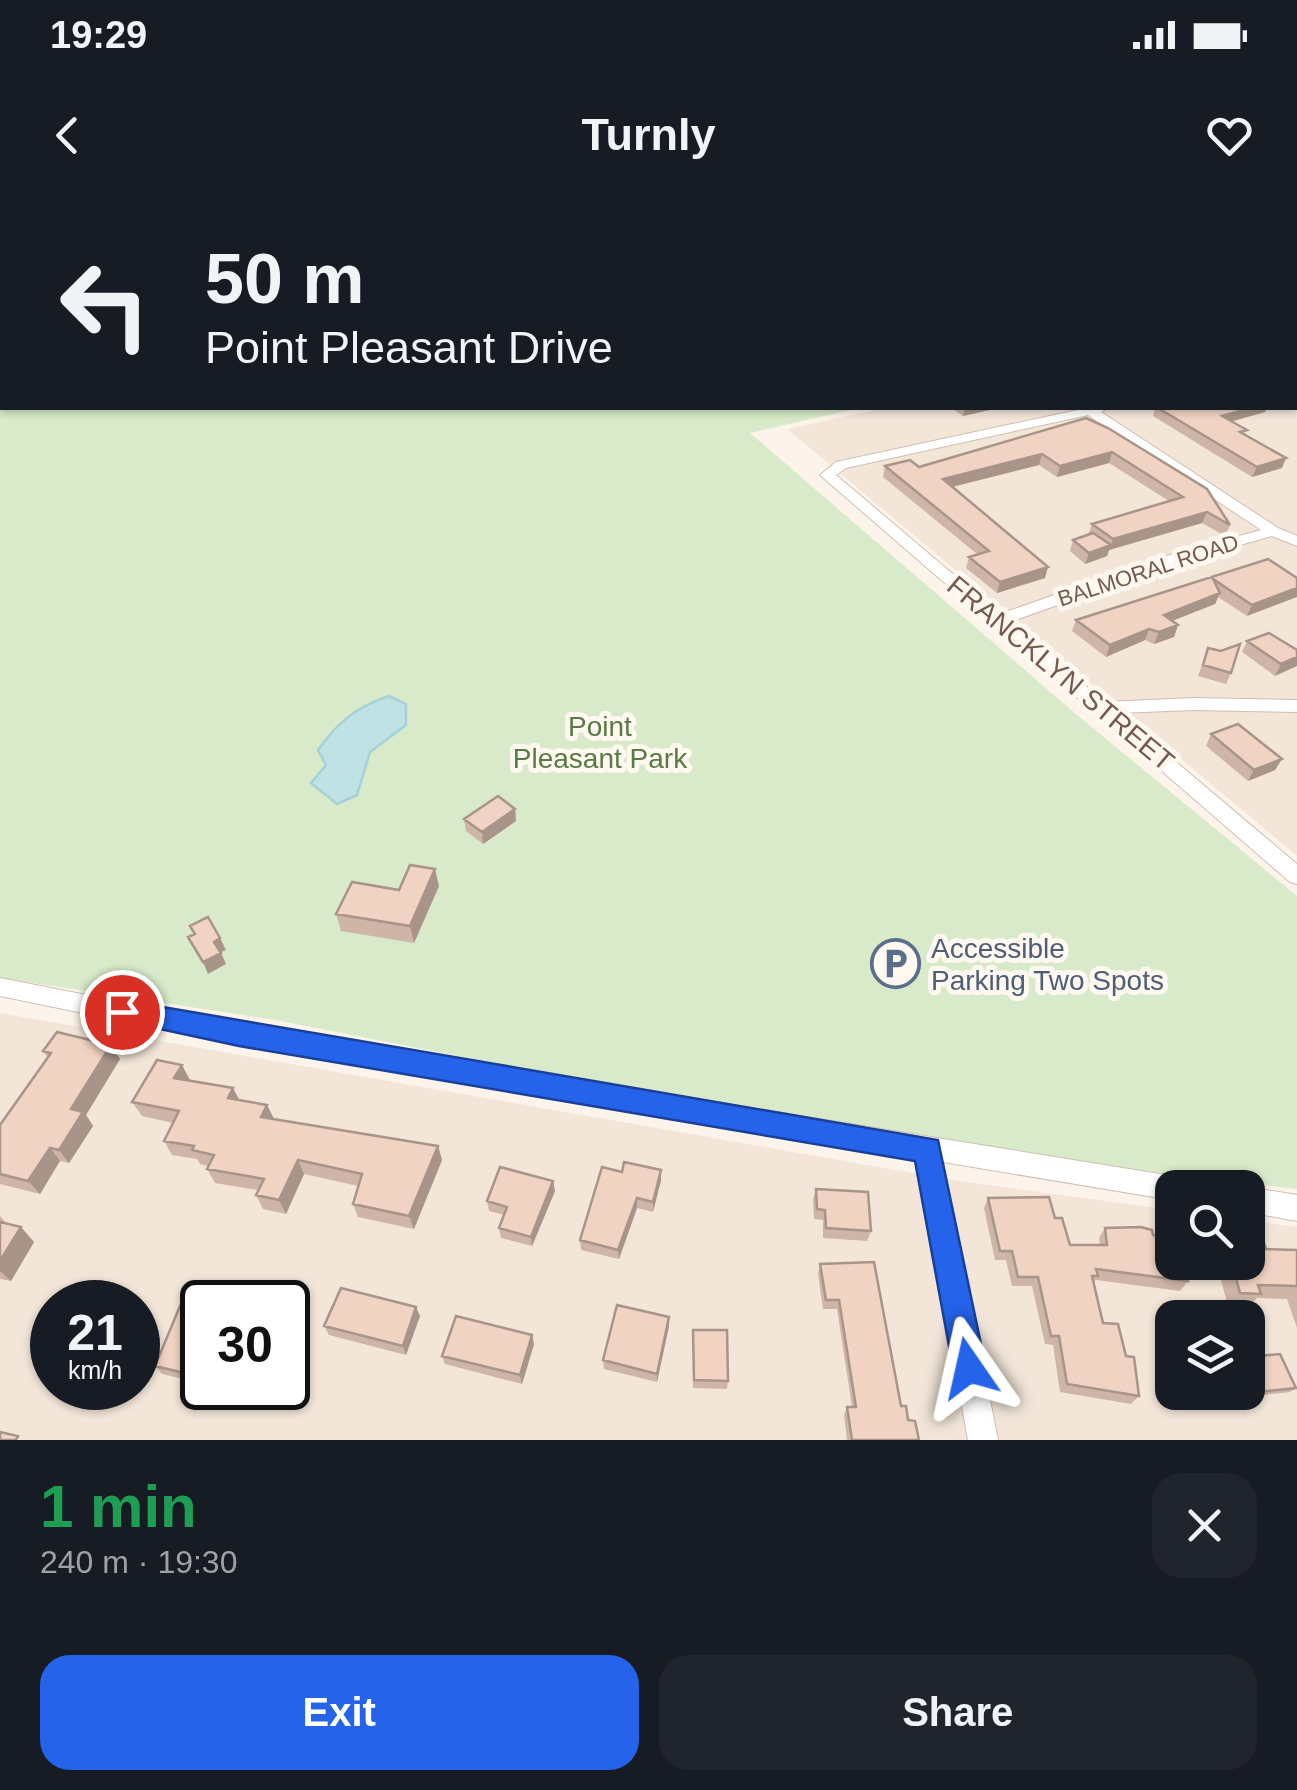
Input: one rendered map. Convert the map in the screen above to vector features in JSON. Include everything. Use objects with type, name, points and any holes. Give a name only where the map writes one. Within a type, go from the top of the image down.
[{"type":"street","name":"FRANCKLYN STREET","points":[[1092,410],[828,471],[829,478],[1297,876]]},
{"type":"street","points":[[1097,410],[1273,531]]},
{"type":"street","name":"BALMORAL ROAD","points":[[999,620],[1166,561],[1273,531],[1297,541]]},
{"type":"street","points":[[1104,708],[1194,704],[1297,706]]},
{"type":"street","points":[[2,991],[239,1035],[1155,1185]]},
{"type":"street","points":[[928,1150],[983,1440]]},
{"type":"street","points":[[1265,1203],[1297,1208]]},
{"type":"shaded area","points":[[874,410],[1297,410],[1297,856],[787,429]]},
{"type":"shaded area","points":[[0,1013],[959,1181],[1155,1208],[1155,1280],[1265,1280],[1265,1222],[1297,1227],[1297,1440],[0,1440]]},
{"type":"green space","name":"Point Pleasant Park","points":[[0,410],[850,410],[750,433],[1077,715],[1297,896],[1297,1189],[1265,1185],[1265,1170],[1155,1172],[882,1139],[275,1020],[0,978]]},
{"type":"water","points":[[389,696],[406,704],[406,725],[370,752],[357,795],[337,804],[311,783],[326,765],[318,750],[349,717]]},
{"type":"building","points":[[1161,410],[1244,410],[1222,416],[1247,430],[1240,432],[1286,458],[1257,467]]},
{"type":"building","points":[[1086,418],[1207,489],[1230,525],[1207,512],[1113,539],[1092,524],[1183,497],[1112,452],[1060,466],[1042,454],[943,479],[1048,567],[1000,582],[969,557],[989,551],[885,466],[910,460],[919,467]]},
{"type":"building","points":[[1093,533],[1111,545],[1089,553],[1073,540]]},
{"type":"building","points":[[1268,559],[1297,578],[1297,588],[1252,605],[1213,579],[1220,593],[1164,615],[1178,625],[1159,632],[1149,629],[1110,645],[1076,620]]},
{"type":"building","points":[[1269,633],[1297,650],[1297,657],[1281,664],[1247,641]]},
{"type":"building","points":[[1240,644],[1231,673],[1203,665],[1208,648],[1221,651]]},
{"type":"building","points":[[1238,724],[1282,759],[1254,770],[1211,734]]},
{"type":"building","points":[[498,796],[515,809],[482,832],[464,819]]},
{"type":"building","points":[[410,865],[435,869],[410,926],[336,914],[352,882],[399,890]]},
{"type":"building","points":[[208,917],[220,938],[214,942],[221,953],[203,962],[188,937],[195,934],[190,926]]},
{"type":"building","points":[[57,1032],[111,1045],[71,1109],[83,1112],[59,1150],[50,1148],[28,1181],[0,1174],[0,1125],[51,1053],[43,1051]]},
{"type":"building","points":[[157,1060],[182,1065],[174,1078],[233,1088],[228,1098],[267,1105],[261,1117],[438,1146],[409,1216],[353,1204],[362,1174],[298,1160],[279,1200],[256,1195],[264,1179],[207,1169],[214,1155],[192,1150],[194,1146],[164,1141],[179,1111],[132,1102]]},
{"type":"building","points":[[624,1162],[661,1170],[653,1202],[637,1198],[618,1250],[580,1240],[602,1167],[622,1172]]},
{"type":"building","points":[[500,1167],[553,1181],[531,1237],[499,1228],[507,1207],[487,1201]]},
{"type":"building","points":[[816,1189],[868,1192],[871,1231],[826,1228],[825,1210],[817,1209]]},
{"type":"building","points":[[1049,1197],[1055,1218],[1062,1218],[1070,1245],[1107,1245],[1105,1228],[1152,1230],[1155,1277],[1096,1269],[1098,1276],[1092,1276],[1103,1323],[1118,1324],[1126,1356],[1134,1357],[1139,1396],[1067,1384],[1059,1336],[1051,1336],[1038,1277],[1018,1277],[1012,1251],[1000,1251],[988,1198]]},
{"type":"building","points":[[0,1222],[21,1227],[0,1261]]},
{"type":"building","points":[[1265,1246],[1297,1250],[1297,1286],[1258,1285],[1261,1294],[1240,1293],[1237,1280],[1265,1280]]},
{"type":"building","points":[[874,1262],[901,1406],[906,1406],[908,1420],[915,1421],[919,1440],[852,1440],[847,1407],[856,1407],[839,1300],[826,1300],[820,1264]]},
{"type":"building","points":[[341,1288],[416,1307],[403,1346],[324,1326]]},
{"type":"building","points":[[617,1305],[669,1317],[657,1374],[603,1360]]},
{"type":"building","points":[[180,1306],[180,1372],[160,1367],[160,1354]]},
{"type":"building","points":[[456,1316],[532,1335],[520,1375],[442,1356]]},
{"type":"building","points":[[693,1330],[727,1330],[728,1381],[694,1380]]},
{"type":"building","points":[[1280,1354],[1296,1388],[1265,1391],[1265,1355]]},
{"type":"building","points":[[0,1432],[18,1436],[16,1440],[0,1440]]},
{"type":"place","name":"Accessible Parking Two Spots","points":[[896,964]]},
{"type":"route","points":[[122,1012],[928,1150],[969,1368]]}]
